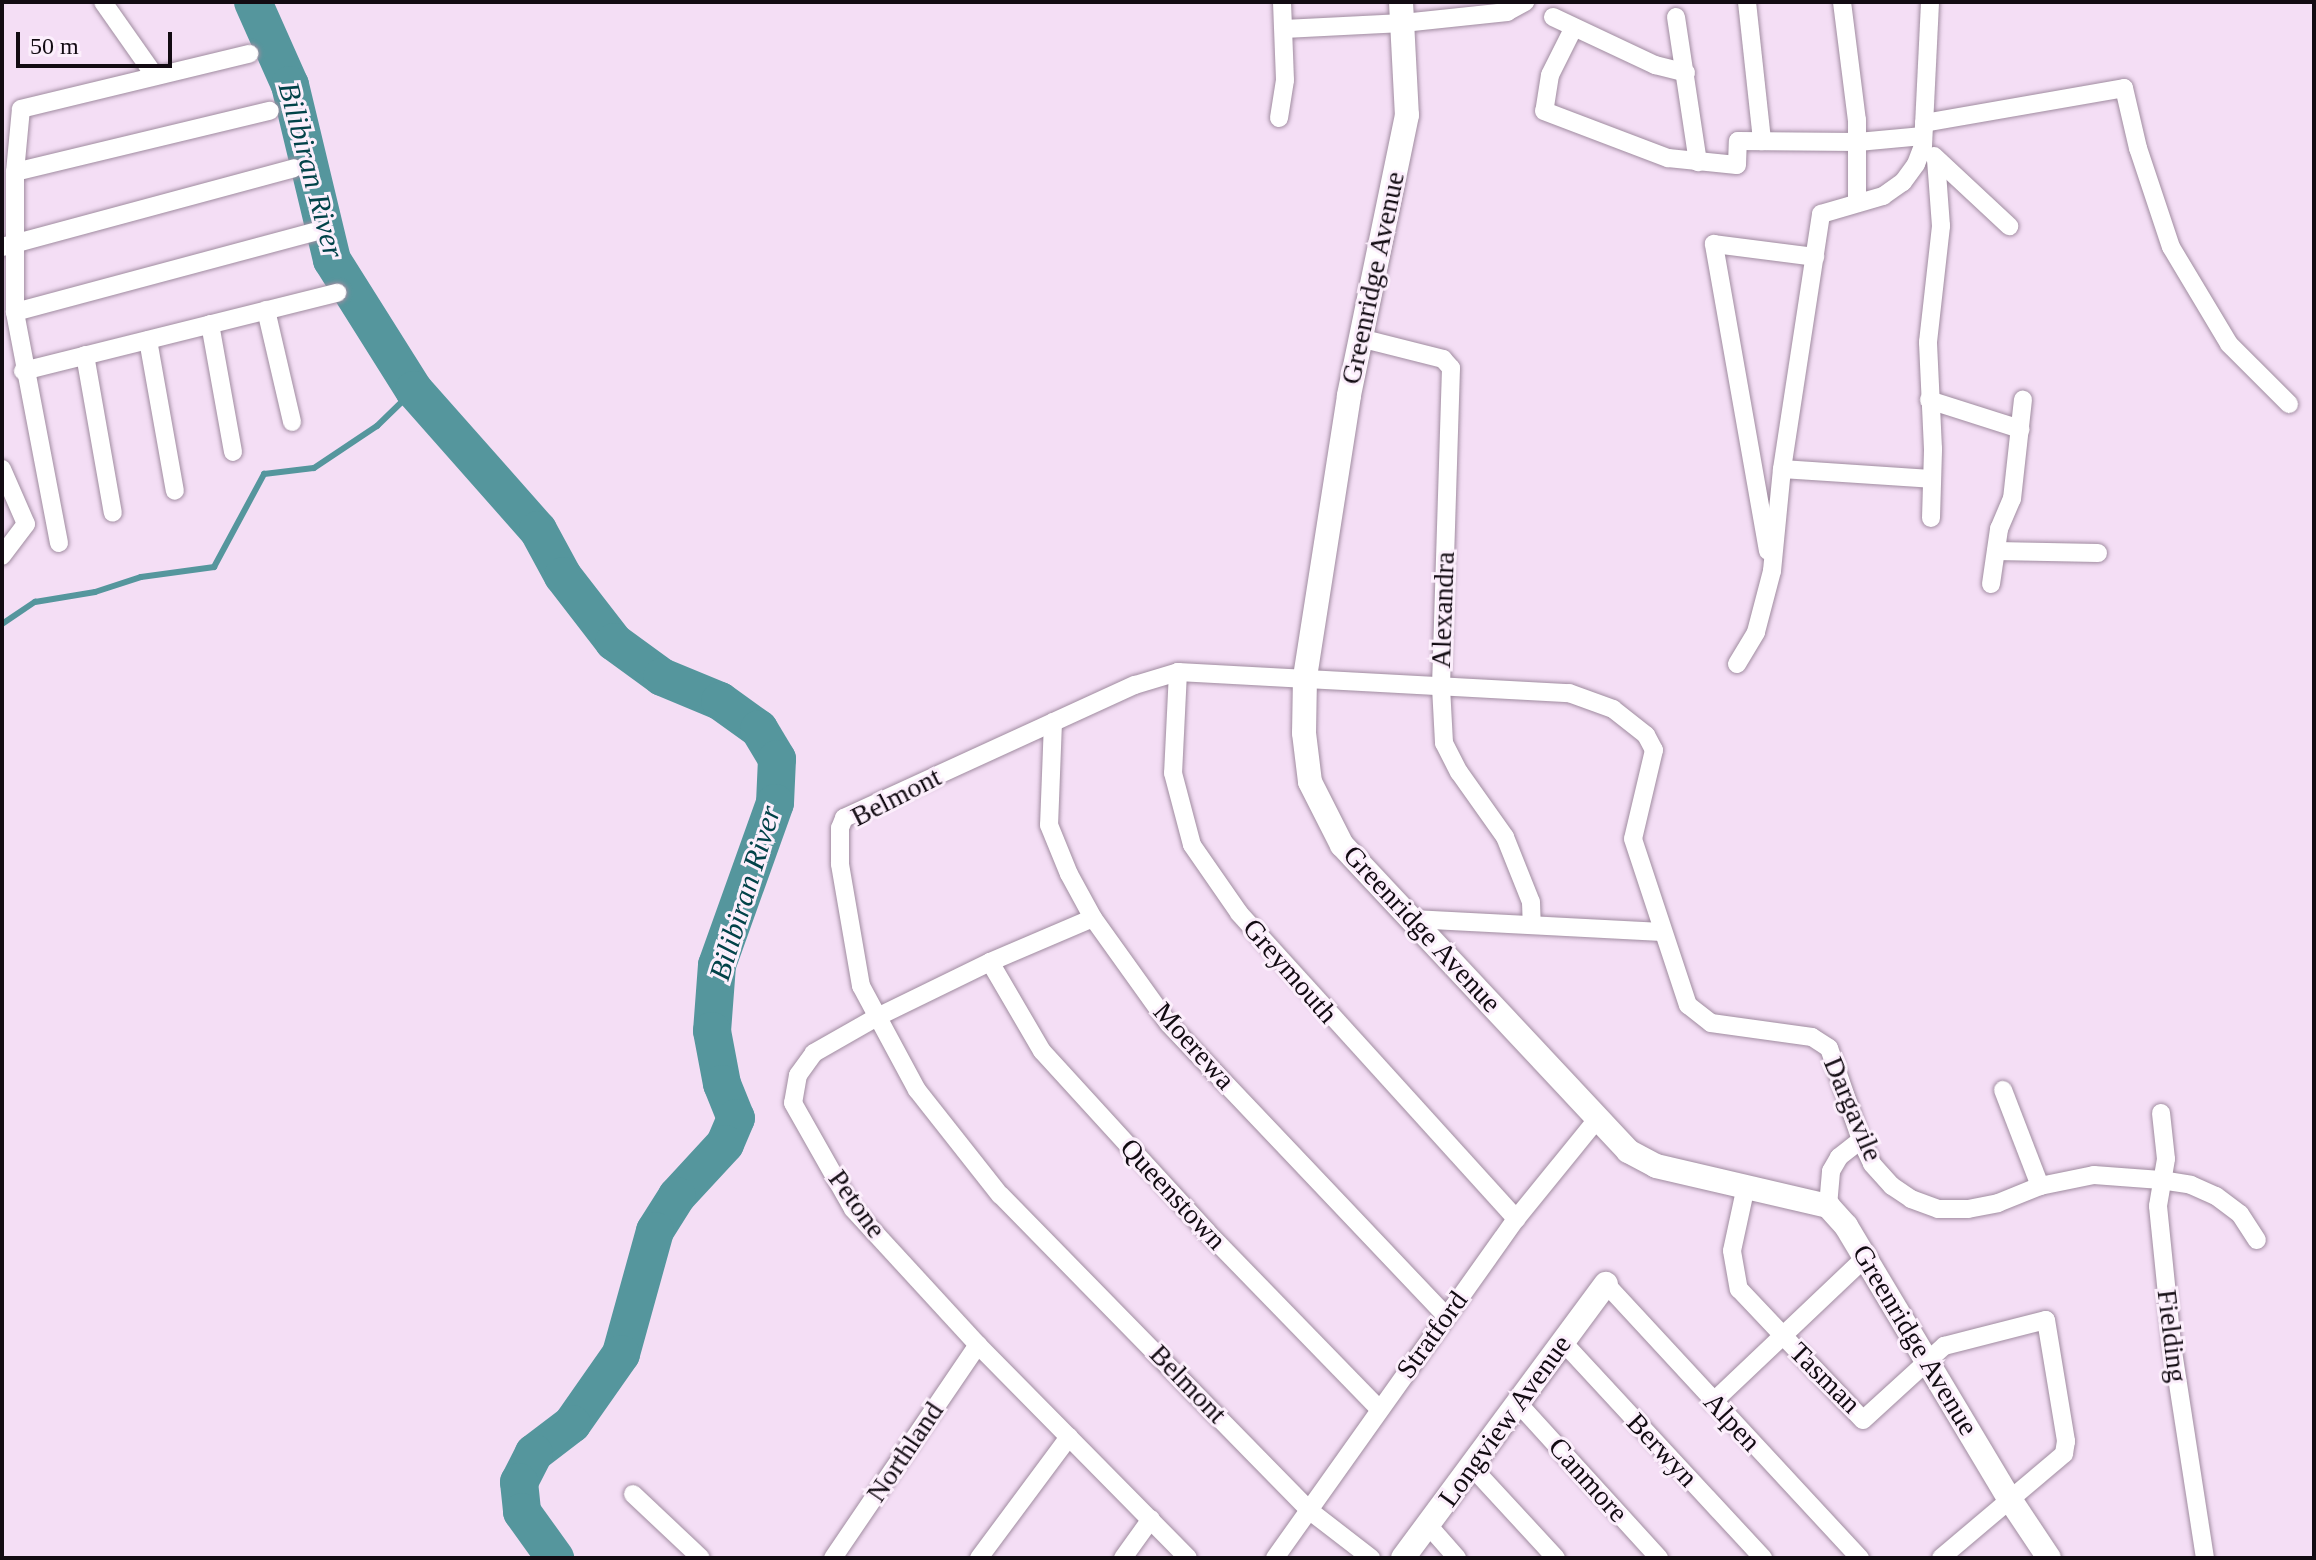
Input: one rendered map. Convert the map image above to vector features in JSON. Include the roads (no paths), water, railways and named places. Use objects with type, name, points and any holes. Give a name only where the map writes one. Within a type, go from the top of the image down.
[{"type":"street","points":[[103,2],[155,76]]},
{"type":"street","points":[[1279,118],[1285,80],[1282,2]]},
{"type":"street","points":[[1284,29],[1402,13],[1507,12],[1525,2]]},
{"type":"street","points":[[1747,2],[1762,141]]},
{"type":"street","points":[[1842,2],[1858,142],[1857,203]]},
{"type":"street","points":[[1930,2],[1926,141],[1941,226],[1928,342],[1931,518]]},
{"type":"street","name":"Greenridge Avenue","points":[[1402,13],[1407,115],[1360,338],[1305,677],[1304,733],[1310,782],[1342,845],[1628,1151],[1656,1166],[1828,1206],[1846,1226],[2009,1498],[2049,1558]]},
{"type":"street","points":[[1553,17],[1655,65],[1686,73]]},
{"type":"street","points":[[1676,17],[1698,162]]},
{"type":"street","points":[[1573,29],[1550,75],[1544,111],[1668,158],[1698,162],[1737,165],[1738,141],[1926,141],[2124,88],[2138,148],[2171,247],[2229,344],[2289,404]]},
{"type":"street","points":[[59,543],[23,371],[9,245],[21,109],[249,54]]},
{"type":"street","points":[[15,172],[270,111]]},
{"type":"street","points":[[1737,664],[1756,632],[1772,571],[1782,469],[1821,214],[1883,196],[1903,182],[1916,164],[1926,141]]},
{"type":"street","points":[[1926,141],[2009,226]]},
{"type":"street","points":[[9,245],[294,168]]},
{"type":"street","points":[[15,312],[313,232]]},
{"type":"street","points":[[1772,571],[1714,244],[1815,257]]},
{"type":"street","points":[[23,371],[337,293]]},
{"type":"street","points":[[266,310],[292,422]]},
{"type":"street","points":[[210,324],[233,452]]},
{"type":"street","name":"Alexandra","points":[[1360,338],[1443,359],[1451,368],[1441,687],[1444,743],[1459,772],[1505,837],[1531,902],[1532,925]]},
{"type":"street","points":[[148,340],[175,491]]},
{"type":"street","points":[[85,355],[113,513]]},
{"type":"street","points":[[1929,400],[2020,429]]},
{"type":"street","points":[[1991,584],[1999,529],[2012,499],[2023,400]]},
{"type":"street","points":[[2,469],[26,524],[2,556]]},
{"type":"street","points":[[1782,469],[1931,479]]},
{"type":"street","points":[[1996,551],[2098,553]]},
{"type":"street","name":"Belmont","points":[[1371,1558],[1309,1510],[1000,1195],[917,1090],[861,986],[840,864],[840,828],[844,818],[1135,685],[1178,672],[1569,693],[1613,709],[1646,735],[1654,750],[1633,839],[1663,932]]},
{"type":"street","name":"Greymouth","points":[[1178,672],[1173,773],[1192,845],[1239,913],[1516,1219]]},
{"type":"street","name":"Moerewa","points":[[1053,722],[1049,825],[1069,874],[1093,918],[1169,1024],[1446,1316]]},
{"type":"street","name":"Petone","points":[[1093,918],[990,962],[877,1017],[814,1053],[798,1075],[793,1103],[853,1209],[978,1345],[1188,1558]]},
{"type":"street","points":[[1412,919],[1663,932]]},
{"type":"street","name":"Dargavile","points":[[1663,932],[1688,1005],[1711,1023],[1812,1037],[1829,1048],[1872,1164],[1892,1186],[1911,1199],[1938,1209],[1998,1203],[2040,1186],[2094,1175],[2161,1180],[2191,1185],[2216,1196],[2240,1214],[2257,1240]]},
{"type":"street","name":"Queenstown","points":[[990,962],[1042,1051],[1207,1232],[1379,1409]]},
{"type":"street","points":[[2003,1090],[2040,1186]]},
{"type":"street","name":"Fielding","points":[[2161,1113],[2166,1159],[2158,1206],[2172,1345],[2205,1558]]},
{"type":"street","name":"Stratford","points":[[1275,1558],[1516,1219],[1598,1118]]},
{"type":"street","points":[[1828,1206],[1831,1171],[1839,1157],[1861,1140]]},
{"type":"street","name":"Tasman","points":[[1746,1186],[1732,1251],[1739,1289],[1863,1420],[1944,1346],[2046,1320],[2066,1441],[2064,1454],[1941,1558]]},
{"type":"street","points":[[1713,1402],[1865,1258]]},
{"type":"street","name":"Longview Avenue","points":[[1403,1558],[1606,1284]]},
{"type":"street","name":"Alpen","points":[[1606,1284],[1860,1558]]},
{"type":"street","name":"Berwyn","points":[[1562,1341],[1763,1558]]},
{"type":"street","name":"Northland","points":[[833,1558],[978,1345]]},
{"type":"street","name":"Canmore","points":[[1517,1402],[1659,1558]]},
{"type":"street","points":[[979,1558],[1069,1437]]},
{"type":"street","points":[[1471,1466],[1556,1558]]},
{"type":"street","points":[[633,1494],[701,1558]]},
{"type":"street","points":[[1123,1558],[1151,1519]]},
{"type":"street","points":[[1428,1525],[1457,1558]]},
{"type":"waterway","name":"Bilibiran River","points":[[253,2],[290,85],[332,260],[414,390],[538,530],[563,576],[614,642],[662,677],[720,701],[759,729],[777,759],[775,803],[717,965],[712,1031],[722,1084],[736,1118],[725,1144],[677,1196],[655,1231],[621,1354],[572,1424],[534,1453],[519,1482],[522,1512],[555,1558]]},
{"type":"waterway","points":[[2,624],[35,602],[95,592],[141,577],[214,567],[264,474],[314,468],[377,426],[414,390]]}]
